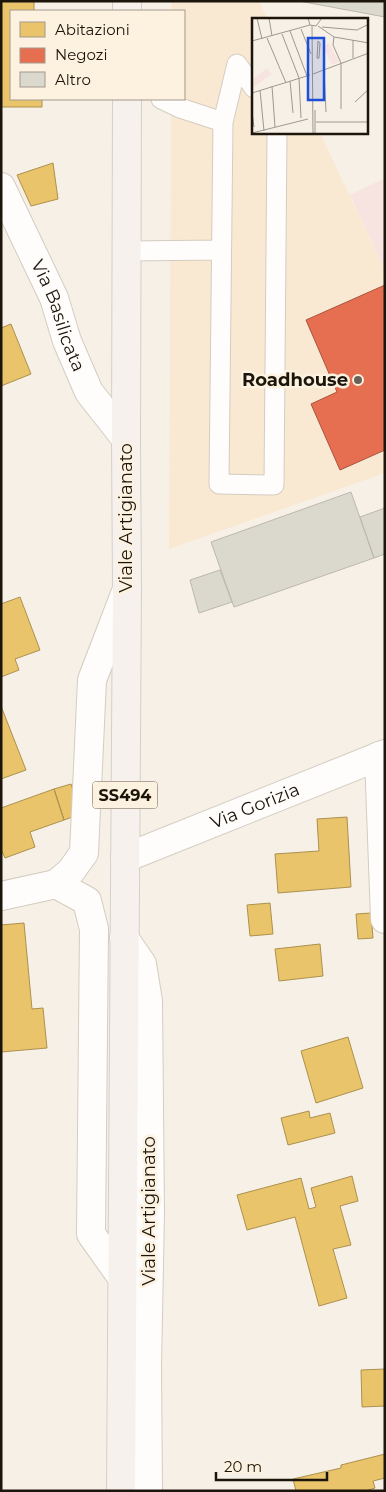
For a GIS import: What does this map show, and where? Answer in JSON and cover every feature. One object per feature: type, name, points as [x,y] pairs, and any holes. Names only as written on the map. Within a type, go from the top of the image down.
[{"type":"main road","name":"Viale Artigianato","points":[[121,1491],[127,588],[127,100]]},
{"type":"street","name":"Via Basilicata","points":[[1,187],[54,298],[67,340],[89,392],[126,439]]},
{"type":"street","points":[[1,896],[56,884],[71,870],[84,853],[92,680],[127,588]]},
{"type":"street","points":[[382,755],[385,919]]},
{"type":"street","name":"Via Gorizia","points":[[125,858],[382,755]]},
{"type":"street","points":[[56,884],[87,901],[94,929],[91,1234],[122,1279]]},
{"type":"street","name":"Viale Artigianato","points":[[124,938],[142,964],[148,1000],[150,1213],[147,1366],[148,1491]]},
{"type":"lane","points":[[252,85],[237,64],[222,122],[219,484],[274,485],[278,134]]},
{"type":"lane","points":[[163,100],[180,108],[222,122]]},
{"type":"lane","points":[[126,251],[221,250]]},
{"type":"shaded area","points":[[172,1],[259,1],[267,18],[252,18],[252,134],[320,134],[385,270],[385,473],[169,549],[171,100],[185,100],[185,10],[171,10]]},
{"type":"shaded area","points":[[385,178],[385,270],[350,195]]},
{"type":"building: Abitazioni","points":[[1,1],[34,1],[34,10],[10,10],[10,100],[42,100],[42,107],[1,107]]},
{"type":"building: Abitazioni","points":[[53,163],[58,199],[31,206],[17,175]]},
{"type":"building: Abitazioni","points":[[11,324],[31,374],[1,386],[1,328]]},
{"type":"building: Abitazioni","points":[[20,597],[40,650],[15,659],[19,670],[1,677],[1,604]]},
{"type":"building: Abitazioni","points":[[1,706],[26,770],[1,779]]},
{"type":"building: Abitazioni","points":[[71,784],[81,814],[64,820],[54,789]]},
{"type":"building: Abitazioni","points":[[54,789],[64,820],[30,832],[35,847],[5,858],[1,849],[1,808]]},
{"type":"building: Abitazioni","points":[[347,817],[351,887],[278,893],[275,854],[319,851],[317,819]]},
{"type":"building: Abitazioni","points":[[270,903],[273,934],[250,936],[247,905]]},
{"type":"building: Abitazioni","points":[[371,913],[373,938],[358,939],[356,914]]},
{"type":"building: Abitazioni","points":[[24,923],[32,1009],[43,1008],[47,1048],[1,1052],[1,925]]},
{"type":"building: Abitazioni","points":[[320,944],[323,976],[279,981],[275,949]]},
{"type":"building: Abitazioni","points":[[348,1037],[363,1088],[316,1103],[301,1051]]},
{"type":"building: Abitazioni","points":[[309,1111],[310,1118],[330,1113],[335,1133],[288,1145],[281,1118]]},
{"type":"building: Abitazioni","points":[[352,1176],[358,1201],[340,1206],[351,1245],[333,1249],[347,1298],[319,1306],[295,1217],[247,1230],[237,1195],[301,1178],[309,1209],[316,1207],[311,1188]]},
{"type":"building: Abitazioni","points":[[385,1369],[385,1406],[362,1407],[361,1370]]},
{"type":"building: Abitazioni","points":[[385,1454],[385,1478],[373,1481],[375,1488],[365,1491],[296,1491],[293,1479],[341,1468],[341,1465]]},
{"type":"building: Negozi","name":"Roadhouse","points":[[385,285],[385,450],[340,470],[311,404],[337,392],[306,320]]},
{"type":"building: Altro","points":[[299,1],[385,1],[385,17]]},
{"type":"building: Altro","points":[[351,492],[374,558],[234,607],[211,542]]},
{"type":"building: Altro","points":[[385,508],[385,554],[374,558],[360,517]]},
{"type":"building: Altro","points":[[220,570],[232,602],[199,613],[190,580]]},
{"type":"place","name":"Roadhouse","points":[[358,380]]}]
